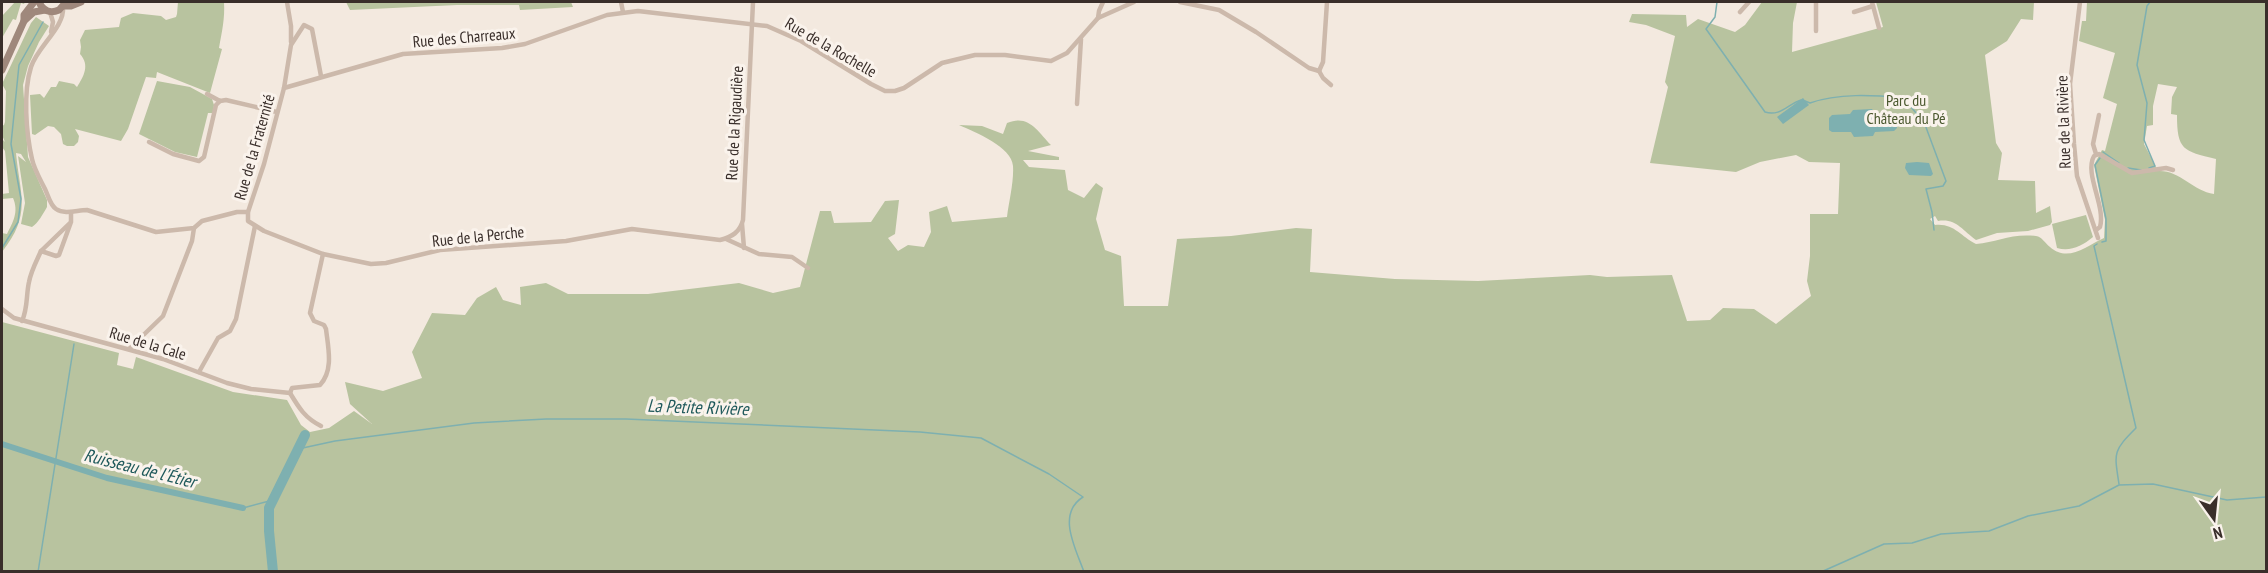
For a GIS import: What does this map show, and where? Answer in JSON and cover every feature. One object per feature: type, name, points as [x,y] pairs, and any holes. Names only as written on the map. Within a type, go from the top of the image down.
[{"type":"main road","points":[[24,21],[24,15],[34,2]]},
{"type":"main road","points":[[39,2],[48,11]]},
{"type":"main road","points":[[2,70],[24,21],[34,12],[59,10],[64,5],[71,6],[81,2]]},
{"type":"street","name":"Rue de la Fraternité","points":[[248,212],[264,164],[284,88],[291,45],[287,2]]},
{"type":"street","points":[[621,2],[623,12]]},
{"type":"street","name":"Rue de la Rigaudière","points":[[744,248],[742,224],[753,2]]},
{"type":"street","points":[[1098,18],[1103,2]]},
{"type":"street","points":[[1077,104],[1081,39],[1098,18],[1134,2]]},
{"type":"street","points":[[1180,2],[1194,2],[1219,10],[1309,68],[1319,71],[1331,85]]},
{"type":"street","points":[[1319,71],[1323,62],[1327,2]]},
{"type":"street","points":[[1740,12],[1749,2]]},
{"type":"street","points":[[1816,2],[1816,31]]},
{"type":"street","name":"Rue de la Rivière","points":[[2080,2],[2070,84],[2074,144],[2077,176],[2098,238]]},
{"type":"street","points":[[1854,12],[1873,4],[1880,28]]},
{"type":"street","points":[[64,5],[61,21],[31,65],[26,87],[32,162],[53,207],[71,212],[87,210],[156,232],[195,228]]},
{"type":"street","points":[[48,11],[53,22],[50,35]]},
{"type":"street","name":"Rue des Charreaux","points":[[284,88],[403,54],[501,48],[525,44],[592,19],[623,12],[751,23]]},
{"type":"street","name":"Rue de la Rochelle","points":[[751,23],[767,26],[801,41],[871,84],[885,90],[895,91],[904,88],[942,63],[975,55],[1051,62],[1081,39]]},
{"type":"street","points":[[291,45],[304,25],[312,29],[321,76]]},
{"type":"street","points":[[207,94],[220,101]]},
{"type":"street","points":[[149,142],[173,154],[199,160],[204,157],[216,105],[220,101],[226,100],[277,112]]},
{"type":"street","points":[[2099,115],[2092,144],[2096,154],[2132,173],[2166,168],[2173,170]]},
{"type":"street","points":[[2096,154],[2092,166],[2101,221],[2100,227],[2096,230]]},
{"type":"street","points":[[41,251],[59,255],[71,222],[71,212]]},
{"type":"street","points":[[129,349],[163,315],[195,228],[202,221],[237,212],[248,212],[248,221],[255,226],[236,319],[230,331],[218,338],[199,372]]},
{"type":"street","points":[[22,321],[33,265],[41,251],[71,222]]},
{"type":"street","points":[[726,239],[733,236],[742,224]]},
{"type":"street","name":"Rue de la Perche","points":[[255,226],[323,254],[371,264],[386,263],[440,250],[566,241],[632,229],[713,240],[726,239]]},
{"type":"street","points":[[726,239],[759,254],[792,257],[807,268]]},
{"type":"street","points":[[321,426],[309,420],[302,413],[290,393],[292,388],[320,385],[324,381],[330,358],[326,329],[324,325],[314,321],[310,313],[323,254]]},
{"type":"street","name":"Rue de la Cale","points":[[2,309],[22,321],[129,349],[251,389],[290,393]]},
{"type":"green space","points":[[15,2],[25,2],[21,3],[16,20],[13,19],[2,38],[2,16]]},
{"type":"green space","points":[[178,2],[224,2],[224,20],[219,48],[222,49],[210,93],[157,72],[156,78],[146,77],[128,129],[121,141],[75,129],[79,136],[78,142],[74,146],[67,146],[63,144],[61,134],[54,127],[48,126],[35,135],[32,134],[30,95],[40,94],[44,98],[51,87],[56,87],[59,81],[74,84],[77,87],[82,79],[85,62],[80,54],[80,40],[85,30],[119,27],[121,18],[133,13],[161,16],[166,20],[176,17]]},
{"type":"green space","points":[[346,2],[571,2],[573,7],[520,10],[519,5],[457,5],[350,10]]},
{"type":"green space","name":"Parc du Château du Pé","points":[[1762,2],[1797,2],[1793,23],[1792,52],[1883,27],[1876,2],[2034,2],[2033,20],[2021,19],[2007,41],[1985,55],[1996,143],[2002,153],[1998,180],[2035,181],[2036,213],[2050,206],[2052,222],[2050,225],[2028,231],[1997,233],[1976,240],[1950,221],[1938,221],[1935,216],[1930,219],[1935,225],[1952,228],[1976,244],[2027,235],[2042,239],[2057,252],[2070,253],[2084,249],[2104,238],[2105,220],[2094,165],[2102,150],[2105,151],[2117,104],[2103,98],[2115,53],[2079,41],[2082,21],[2086,21],[2087,2],[2266,2],[2266,571],[2,572],[2,322],[119,353],[117,365],[133,369],[136,357],[233,392],[287,400],[301,425],[310,432],[329,428],[354,411],[372,424],[350,404],[345,382],[383,391],[422,378],[412,352],[432,313],[465,315],[477,298],[496,287],[503,300],[521,305],[520,287],[546,283],[568,294],[648,294],[739,283],[773,293],[800,287],[820,211],[831,211],[834,223],[871,222],[885,201],[899,200],[895,234],[888,238],[898,251],[908,245],[924,247],[931,232],[929,212],[947,206],[952,222],[1007,217],[1013,178],[1011,159],[992,141],[959,125],[982,126],[1003,134],[1007,123],[1027,122],[1051,145],[1028,151],[1059,157],[1059,160],[1023,160],[1029,167],[1065,170],[1068,190],[1084,198],[1096,183],[1103,188],[1096,219],[1105,250],[1121,256],[1124,306],[1168,306],[1177,239],[1231,236],[1296,228],[1312,229],[1310,272],[1395,279],[1478,281],[1590,275],[1607,277],[1672,275],[1687,321],[1710,320],[1723,308],[1754,309],[1776,324],[1811,296],[1807,281],[1810,256],[1810,214],[1838,214],[1840,163],[1809,162],[1796,155],[1760,162],[1736,172],[1650,163],[1668,87],[1665,82],[1675,36],[1646,25],[1629,22],[1632,14],[1686,15],[1687,27],[1698,19],[1735,32],[1745,25]],"holes":[[[2158,84],[2177,87],[2172,97],[2171,114],[2177,115],[2178,136],[2189,151],[2216,159],[2214,194],[2199,189],[2173,174],[2158,171],[2144,144],[2147,126],[2153,125],[2153,106]]]},
{"type":"green space","points":[[36,17],[49,26],[28,66],[23,85],[28,157],[47,200],[47,207],[32,227],[21,224],[25,203],[18,156],[26,162],[21,154],[16,153],[22,204],[21,215],[11,239],[2,252],[2,233],[7,234],[15,217],[15,208],[13,198],[2,199],[2,194],[9,193],[5,151],[2,147],[2,139],[5,142],[2,126],[5,122],[6,91],[2,84]]},
{"type":"green space","points":[[157,81],[190,87],[212,99],[213,113],[208,113],[197,157],[175,152],[139,134]]},
{"type":"green space","points":[[2086,215],[2093,237],[2076,247],[2057,248],[2052,224]]},
{"type":"water","points":[[1803,98],[1809,105],[1783,124],[1777,117]]},
{"type":"water","points":[[1872,109],[1875,114],[1897,116],[1897,128],[1894,131],[1875,132],[1873,136],[1854,137],[1851,132],[1829,130],[1829,118],[1832,115],[1850,114],[1853,110]]},
{"type":"water","points":[[1906,163],[1929,163],[1933,174],[1931,176],[1909,175],[1905,168]]},
{"type":"waterway","points":[[1717,2],[1715,17],[1706,29],[1765,112],[1775,113],[1801,100]]},
{"type":"waterway","points":[[2149,168],[2155,166],[2144,140],[2147,103],[2137,65],[2147,6],[2150,2]]},
{"type":"waterway","points":[[2,248],[18,222],[21,199],[11,144],[19,65],[43,22]]},
{"type":"waterway","points":[[1805,101],[1810,103],[1856,96],[1903,98],[1924,122],[1946,181],[1943,186],[1926,189],[1934,230]]},
{"type":"waterway","points":[[2103,152],[2119,163]]},
{"type":"waterway","points":[[2100,158],[2095,165],[2106,219],[2106,241],[2102,242]]},
{"type":"waterway","points":[[2128,168],[2141,170]]},
{"type":"waterway","points":[[2097,244],[2094,246],[2136,428],[2119,447],[2117,453],[2119,484]]},
{"type":"waterway","name":"Ruisseau de l'Étier","points":[[38,572],[74,344]]},
{"type":"waterway","name":"La Petite Rivière","points":[[298,449],[335,441],[474,423],[546,419],[626,419],[920,432],[981,438],[1049,474],[1083,497],[1075,504],[1069,522],[1073,543],[1084,572]]},
{"type":"waterway","name":"Ruisseau de l'Étier","points":[[273,572],[269,508],[305,435]]},
{"type":"waterway","name":"Ruisseau de l'Étier","points":[[2,444],[107,478],[243,508]]},
{"type":"waterway","points":[[1821,572],[1884,544],[1912,543],[1941,534],[1989,531],[2028,516],[2079,506],[2119,485],[2153,484],[2227,500],[2266,497]]},
{"type":"waterway","name":"Ruisseau de l'Étier","points":[[243,508],[273,500]]}]
